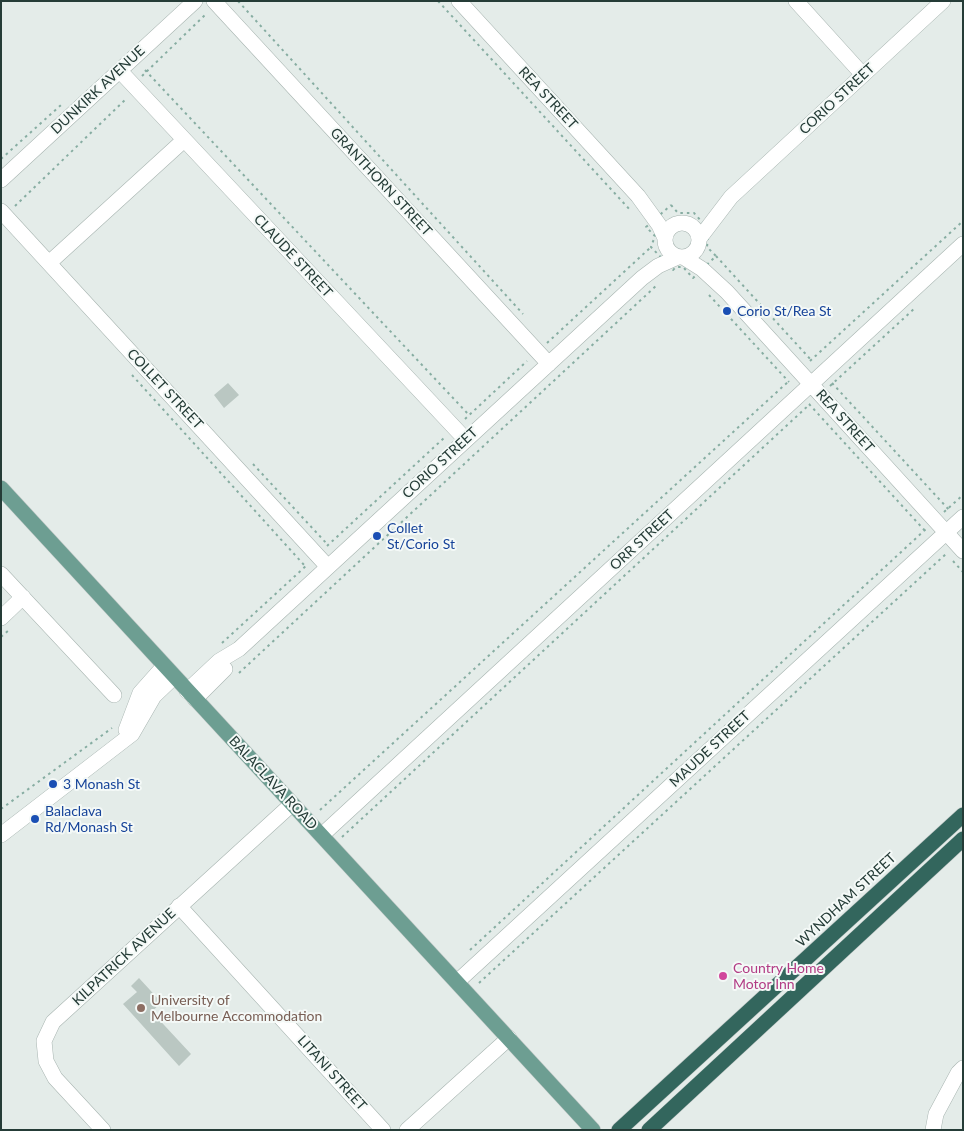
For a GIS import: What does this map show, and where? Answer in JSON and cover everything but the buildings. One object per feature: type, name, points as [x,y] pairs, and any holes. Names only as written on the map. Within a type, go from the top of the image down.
[{"type":"highway","name":"WYNDHAM STREET","points":[[619,1130],[963,815]]},
{"type":"highway","points":[[649,1130],[963,839]]},
{"type":"main road","name":"BALACLAVA ROAD","points":[[1,488],[593,1130]]},
{"type":"street","name":"DUNKIRK AVENUE","points":[[1,180],[195,1]]},
{"type":"street","name":"REA STREET","points":[[459,1],[638,196],[659,224],[660,243]]},
{"type":"street","points":[[796,1],[864,75]]},
{"type":"street","name":"CORIO STREET","points":[[699,242],[731,197],[943,1]]},
{"type":"street","name":"GRANTHORN STREET","points":[[215,3],[549,364]]},
{"type":"street","name":"CLAUDE STREET","points":[[120,71],[466,440]]},
{"type":"street","points":[[49,263],[184,140]]},
{"type":"street","name":"REA STREET","points":[[638,196],[682,224]]},
{"type":"street","name":"CORIO STREET","points":[[682,224],[731,197]]},
{"type":"street","name":"COLLET STREET","points":[[1,211],[328,567]]},
{"type":"street","points":[[682,224],[695,230],[699,242],[693,253],[681,257],[669,252],[660,243],[669,229],[682,224]]},
{"type":"street","name":"REA STREET","points":[[699,242],[709,266],[727,292]]},
{"type":"street","name":"CORIO STREET","points":[[642,278],[660,243]]},
{"type":"street","name":"ORR STREET","points":[[322,835],[811,394],[963,244]]},
{"type":"street","name":"REA STREET","points":[[681,257],[702,269],[727,292],[800,371],[811,394],[940,537],[955,550]]},
{"type":"street","name":"CORIO STREET","points":[[191,695],[220,661],[239,649],[642,278],[658,266],[681,257]]},
{"type":"street","name":"MAUDE STREET","points":[[457,982],[961,518]]},
{"type":"street","points":[[1,574],[114,695]]},
{"type":"street","points":[[1,618],[23,597]]},
{"type":"street","points":[[1,835],[132,734],[169,671]]},
{"type":"street","name":"KILPATRICK AVENUE","points":[[103,1130],[55,1078],[46,1061],[44,1041],[53,1022],[292,804]]},
{"type":"street","name":"LITANI STREET","points":[[179,906],[384,1130]]},
{"type":"street","points":[[407,1130],[509,1038]]},
{"type":"street","points":[[933,1130],[936,1114],[958,1073],[963,1068]]},
{"type":"path","points":[[238,1],[528,320]]},
{"type":"path","points":[[438,1],[633,212]]},
{"type":"path","points":[[1,211],[13,208],[128,98],[145,70],[215,3]]},
{"type":"path","points":[[145,70],[469,415]]},
{"type":"path","points":[[320,810],[963,221]]},
{"type":"path","points":[[221,644],[469,415],[660,243]]},
{"type":"path","points":[[716,256],[948,508],[961,518]]},
{"type":"path","points":[[237,674],[658,283]]},
{"type":"path","points":[[706,291],[788,381],[811,394],[940,537],[955,550],[963,572]]},
{"type":"path","points":[[342,837],[828,378],[920,304]]},
{"type":"path","points":[[127,369],[305,566]]},
{"type":"path","points":[[465,955],[963,495]]},
{"type":"path","points":[[480,982],[955,550]]},
{"type":"path","points":[[1,809],[117,725]]},
{"type":"place","name":"Corio St/Rea St","points":[[727,311]]},
{"type":"place","name":"Collet St/Corio St","points":[[377,536]]},
{"type":"place","name":"3 Monash St","points":[[53,784]]},
{"type":"place","name":"Balaclava Rd/Monash St","points":[[35,819]]},
{"type":"place","name":"Country Home Motor Inn","points":[[723,976]]},
{"type":"place","name":"University of Melbourne Accommodation","points":[[141,1008]]}]
